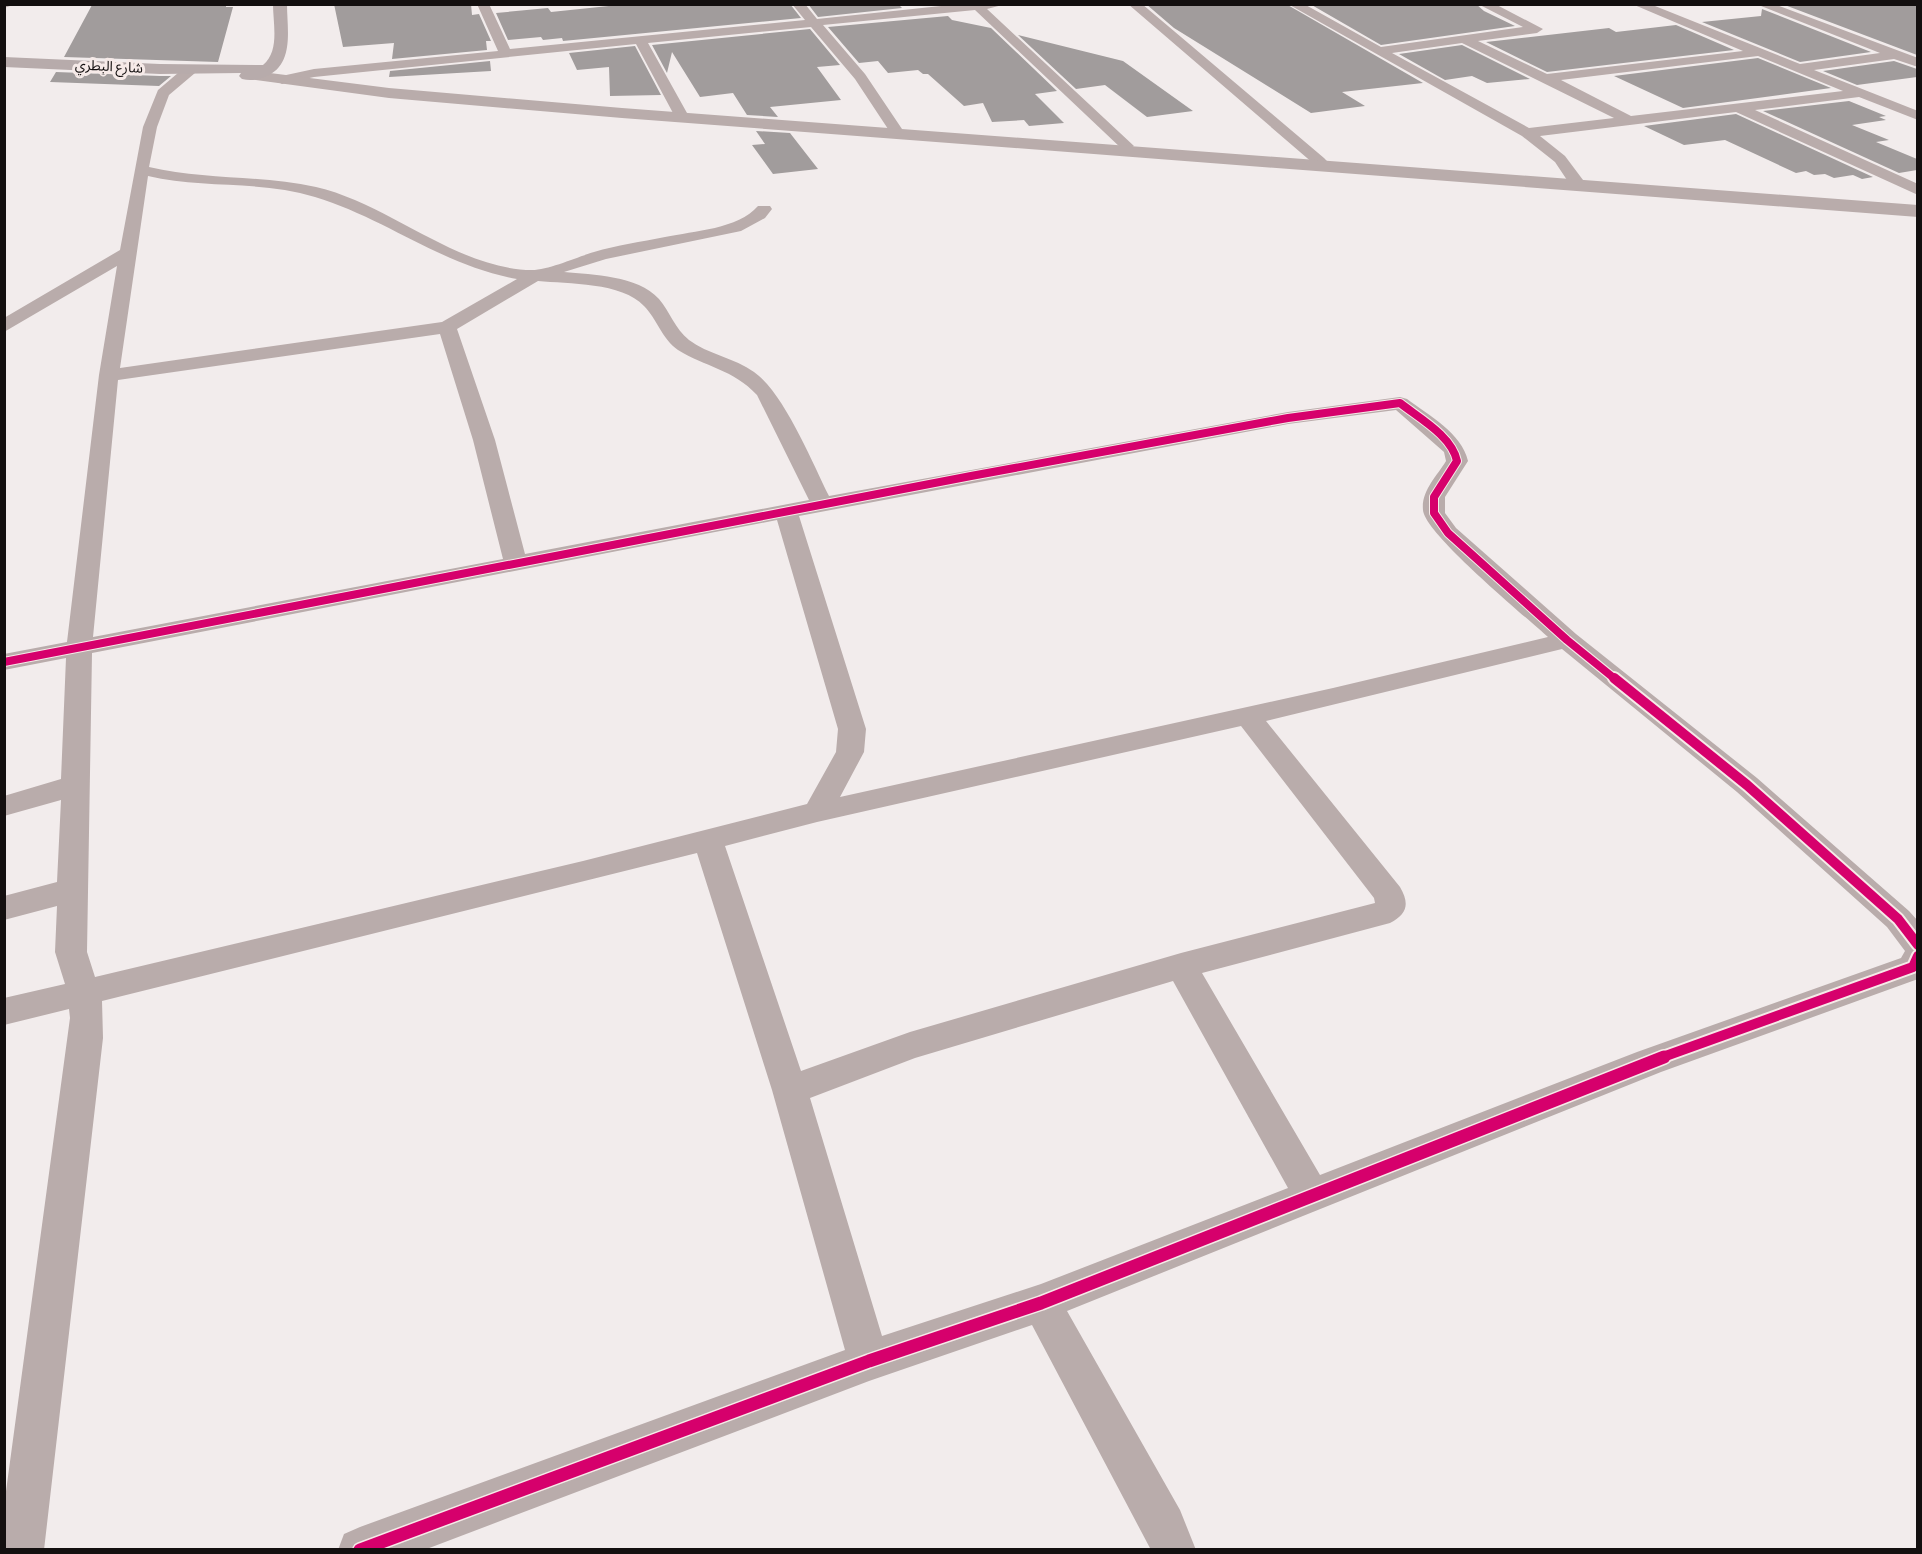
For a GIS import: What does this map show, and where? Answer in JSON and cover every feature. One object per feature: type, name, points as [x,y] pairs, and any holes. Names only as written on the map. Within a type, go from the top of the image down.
[{"type":"main road","points":[[258,67],[278,58],[282,50],[280,4]]},
{"type":"main road","name":"شارع البطري","points":[[4,62],[225,71],[258,67]]},
{"type":"street","points":[[4,5],[10,4]]},
{"type":"street","points":[[489,4],[484,5],[506,54]]},
{"type":"street","points":[[798,4],[860,77],[895,129]]},
{"type":"street","points":[[290,78],[1000,4]]},
{"type":"street","points":[[1134,4],[1319,161]]},
{"type":"street","points":[[1294,4],[1527,133],[1561,158],[1568,165],[1575,180]]},
{"type":"street","points":[[1378,51],[1537,29],[1484,4]]},
{"type":"street","points":[[1638,4],[1917,115]]},
{"type":"street","points":[[1762,4],[1917,63]]},
{"type":"street","points":[[977,6],[1127,146]]},
{"type":"street","points":[[1466,40],[1547,78],[1631,122]]},
{"type":"street","points":[[641,41],[680,113]]},
{"type":"street","points":[[1797,68],[1917,52]]},
{"type":"street","points":[[1547,78],[1758,53]]},
{"type":"street","points":[[258,67],[290,78],[389,93],[622,113],[1418,171],[1917,211]]},
{"type":"street","points":[[21,1550],[86,1038],[87,1018],[84,992],[71,952],[79,648],[109,375],[127,253],[150,127],[163,93],[190,70]]},
{"type":"street","points":[[290,78],[680,113],[1319,161],[1418,171],[1575,180],[1917,206]]},
{"type":"street","points":[[1527,133],[1861,93]]},
{"type":"street","points":[[1740,109],[1917,190]]},
{"type":"street","points":[[141,170],[170,178],[287,186],[317,193],[350,204],[461,258],[499,270],[589,281],[639,292],[654,306],[672,335],[684,345],[738,368],[753,378],[766,393],[822,504]]},
{"type":"street","points":[[109,375],[447,327],[534,276],[602,255],[735,227],[759,215],[764,209]]},
{"type":"street","points":[[4,326],[127,253]]},
{"type":"street","points":[[447,327],[484,440],[516,564]]},
{"type":"street","points":[[4,662],[313,605],[822,504],[1288,418],[1400,403],[1432,428],[1455,451],[1457,461],[1434,497],[1434,513],[1448,532],[1568,640],[1747,785],[1898,919],[1917,945]]},
{"type":"street","points":[[786,511],[852,729],[850,752],[817,812]]},
{"type":"street","points":[[4,1012],[817,812],[1248,716],[1568,640]]},
{"type":"street","points":[[790,1090],[910,1046],[1181,966],[1379,915],[1391,908],[1389,895],[1248,716]]},
{"type":"street","points":[[4,806],[76,785]]},
{"type":"street","points":[[708,840],[790,1090],[869,1361]]},
{"type":"street","points":[[4,908],[72,890]]},
{"type":"street","points":[[360,1550],[869,1361],[1041,1304],[1649,1062],[1913,967],[1917,956]]},
{"type":"street","points":[[1181,966],[1312,1196]]},
{"type":"street","points":[[1041,1304],[1164,1526],[1174,1550]]},
{"type":"building","points":[[226,4],[226,7],[233,7],[218,62],[64,57],[92,5]]},
{"type":"building","points":[[334,4],[471,4],[472,15],[479,14],[491,41],[486,41],[487,50],[392,59],[394,43],[343,47]]},
{"type":"building","points":[[628,4],[790,4],[801,18],[563,41],[562,38],[543,40],[541,37],[508,40],[496,13],[548,8],[551,12]]},
{"type":"building","points":[[808,4],[898,4],[902,8],[818,17]]},
{"type":"building","points":[[1146,4],[1286,4],[1423,83],[1342,92],[1365,106],[1311,113],[1174,28]]},
{"type":"building","points":[[1310,4],[1476,4],[1484,11],[1515,26],[1381,45]]},
{"type":"building","points":[[1782,4],[1917,4],[1917,55]]},
{"type":"building","points":[[1762,9],[1871,52],[1800,62],[1702,22],[1761,16]]},
{"type":"building","points":[[948,16],[952,20],[991,28],[1057,91],[1035,94],[1064,123],[1029,126],[1024,120],[992,122],[983,103],[964,106],[928,74],[923,74],[918,70],[888,73],[878,61],[859,63],[828,27]]},
{"type":"building","points":[[1676,25],[1734,50],[1547,72],[1486,42],[1609,28],[1616,32]]},
{"type":"building","points":[[810,29],[840,65],[817,67],[841,100],[770,107],[778,117],[747,115],[733,93],[700,97],[672,52],[667,73],[652,45]]},
{"type":"building","points":[[1018,35],[1123,61],[1193,111],[1147,117],[1105,85],[1076,89]]},
{"type":"building","points":[[1462,45],[1530,79],[1487,83],[1472,76],[1445,80],[1399,54]]},
{"type":"building","points":[[635,46],[661,95],[610,96],[609,67],[577,70],[569,53]]},
{"type":"building","points":[[1758,58],[1831,88],[1683,108],[1614,76]]},
{"type":"building","points":[[490,61],[491,71],[389,77],[390,71]]},
{"type":"building","points":[[1894,61],[1917,69],[1917,77],[1857,85],[1823,71]]},
{"type":"building","points":[[56,72],[171,76],[159,86],[50,82]]},
{"type":"building","points":[[1849,101],[1886,116],[1879,117],[1886,120],[1852,125],[1889,140],[1876,142],[1917,159],[1917,170],[1899,173],[1763,111]]},
{"type":"building","points":[[1736,114],[1873,177],[1862,179],[1853,175],[1834,178],[1825,174],[1814,175],[1806,171],[1796,173],[1725,140],[1684,145],[1644,126]]},
{"type":"building","points":[[756,131],[790,133],[818,169],[773,174],[752,145],[765,144]]},
{"type":"cycle path","points":[[4,662],[971,476],[1288,418],[1400,403],[1448,442],[1455,451],[1457,461],[1434,497],[1434,513],[1448,533],[1567,640],[1747,785],[1898,919],[1918,945]]},
{"type":"cycle path","points":[[360,1550],[869,1361],[1041,1303],[1649,1062],[1913,967],[1918,956]]}]
